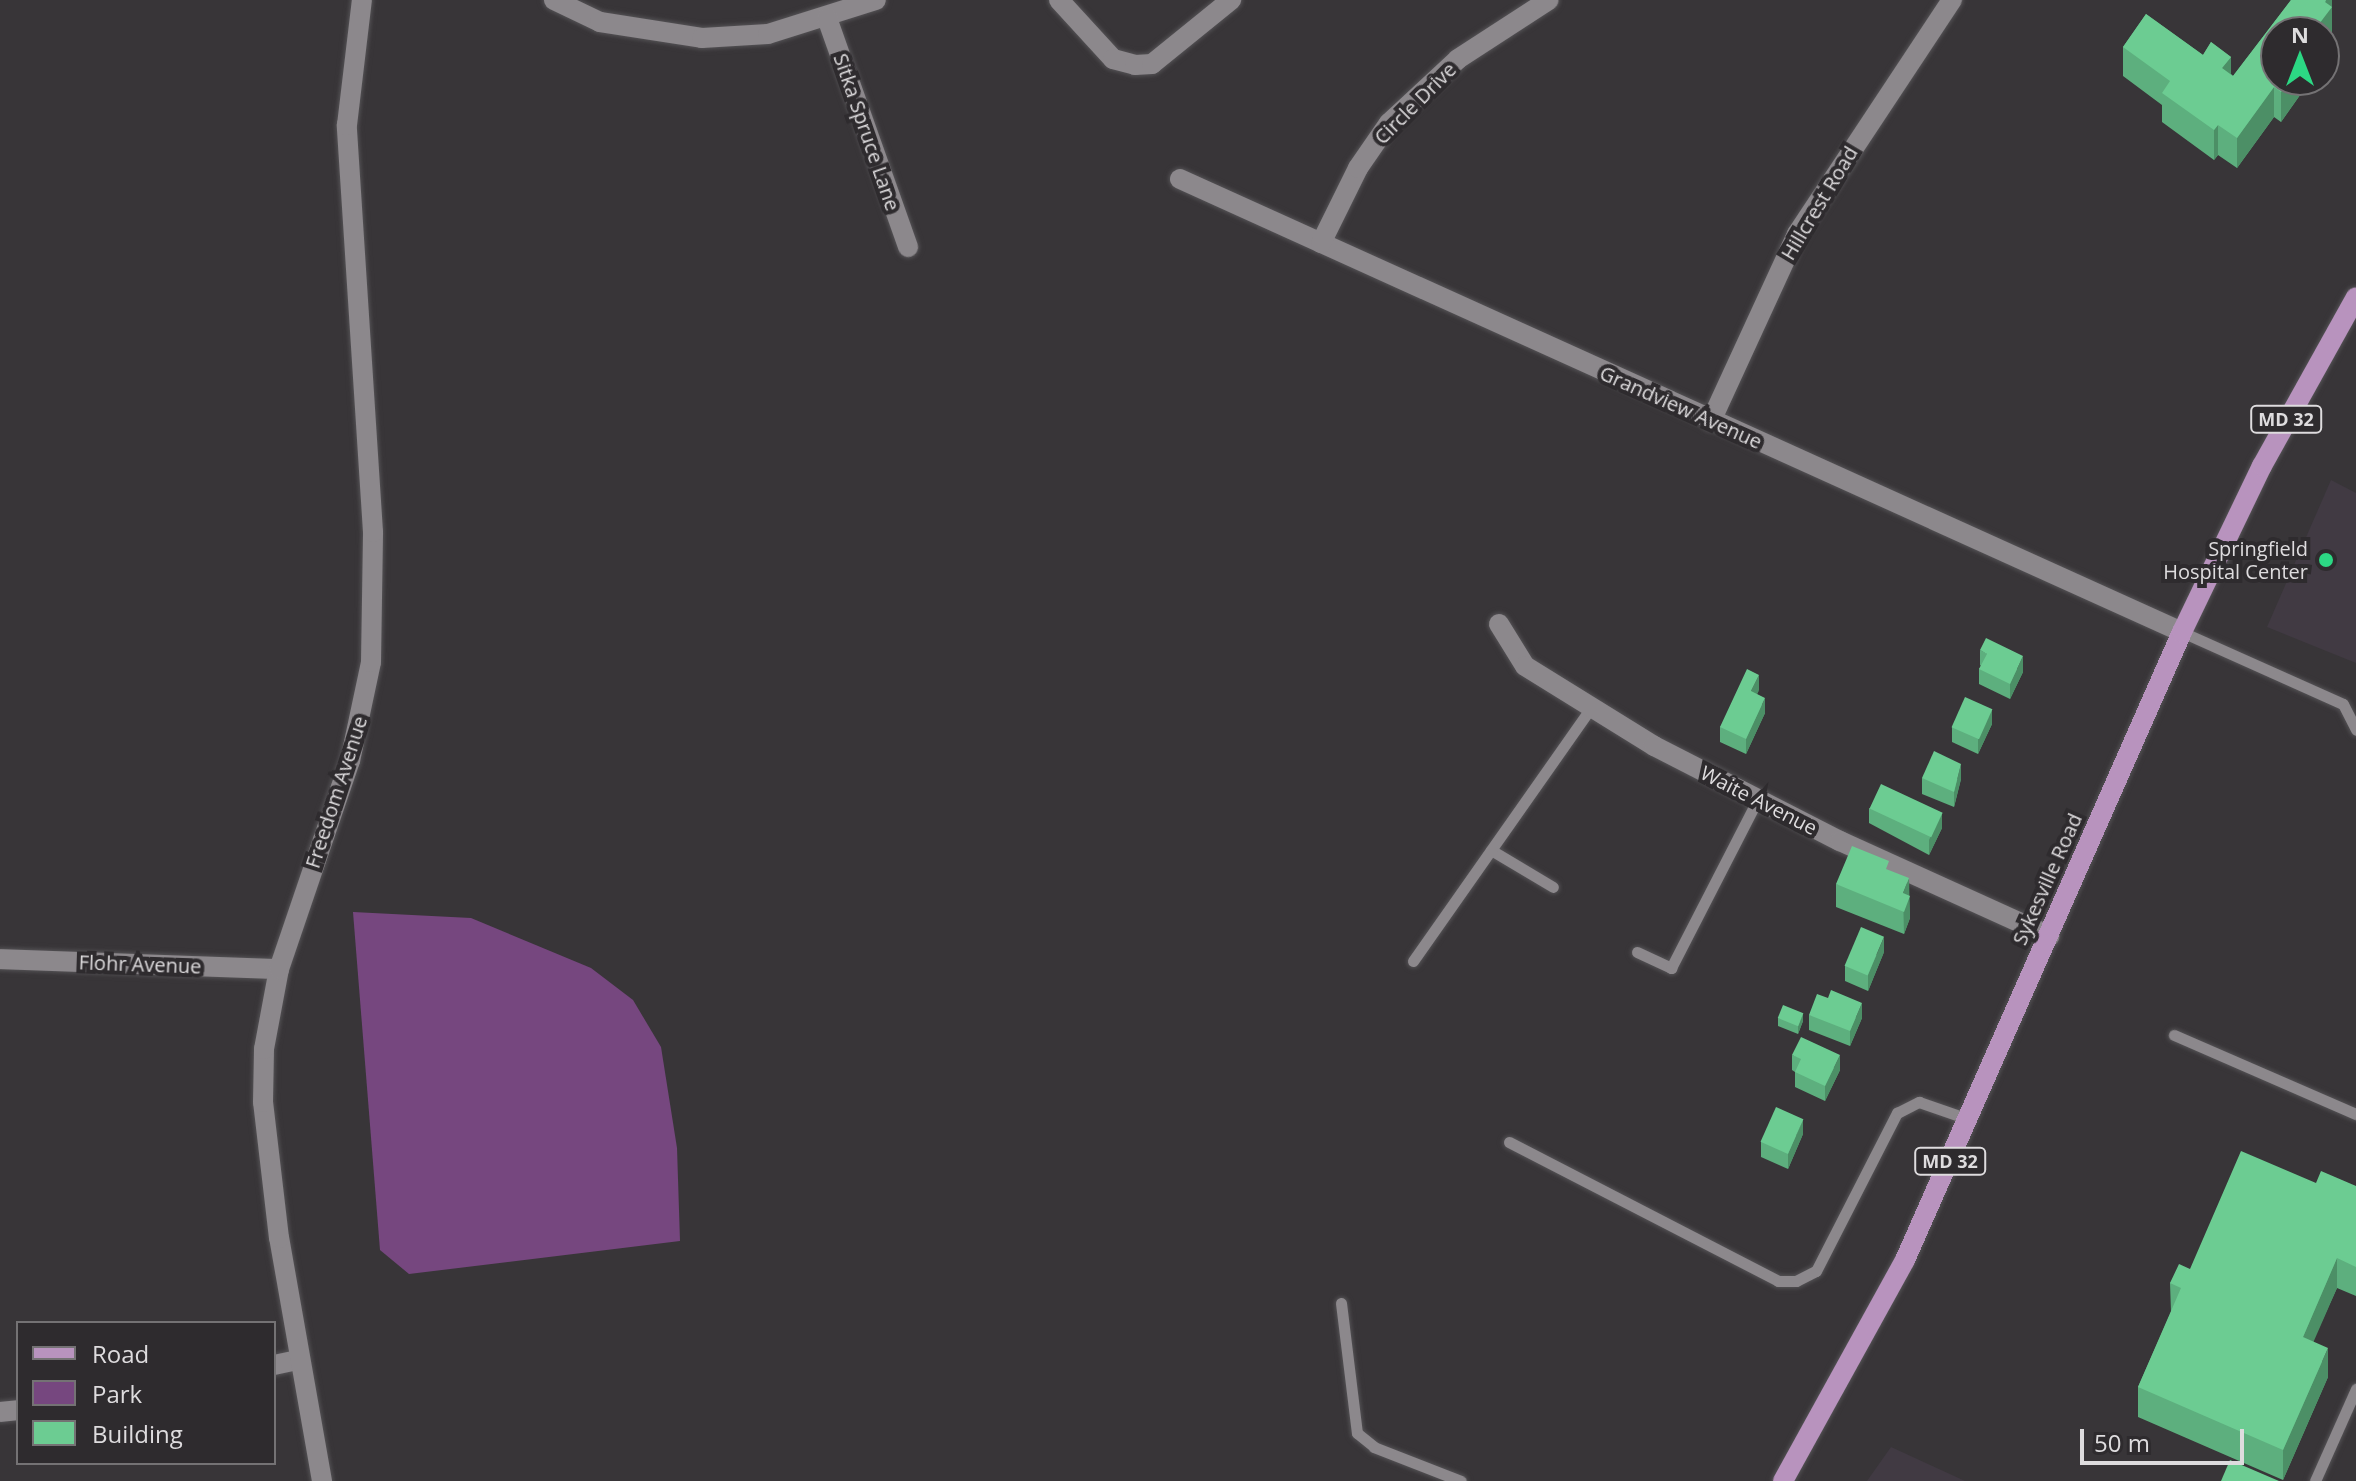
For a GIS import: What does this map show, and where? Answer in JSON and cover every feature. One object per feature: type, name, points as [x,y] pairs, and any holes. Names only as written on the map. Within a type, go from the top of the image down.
[{"type":"main road","name":"Sykesville Road","points":[[1783,1481],[1877,1316],[1968,1119],[2182,632],[2286,419],[2356,297]]},
{"type":"street","name":"Freedom Avenue","points":[[322,1481],[297,1360],[263,1102],[264,1049],[279,969],[350,761],[371,662],[373,532],[347,140],[353,40],[362,0]]},
{"type":"street","points":[[554,0],[600,22],[702,38],[768,34],[827,18],[876,0]]},
{"type":"street","points":[[1059,0],[1113,59],[1135,65],[1152,64],[1231,0]]},
{"type":"street","name":"Circle Drive","points":[[1321,243],[1358,168],[1389,123],[1458,59],[1549,0]]},
{"type":"street","name":"Hillcrest Road","points":[[1711,421],[1797,234],[1952,0]]},
{"type":"street","name":"Sitka Spruce Lane","points":[[827,18],[908,247]]},
{"type":"street","name":"Grandview Avenue","points":[[1180,179],[2182,632]]},
{"type":"street","name":"Waite Avenue","points":[[1499,624],[1525,666],[1591,708],[1758,799],[2049,936]]},
{"type":"street","name":"Flohr Avenue","points":[[0,959],[279,969]]},
{"type":"street","points":[[276,1365],[297,1360]]},
{"type":"lane","points":[[2182,632],[2343,704],[2356,730]]},
{"type":"lane","points":[[1413,961],[1591,708]]},
{"type":"lane","points":[[1637,952],[1671,968],[1758,799]]},
{"type":"lane","points":[[1491,850],[1553,887]]},
{"type":"lane","points":[[2174,1035],[2356,1114]]},
{"type":"lane","points":[[1509,1142],[1778,1281],[1796,1281],[1816,1271],[1897,1113],[1919,1102],[1968,1119]]},
{"type":"lane","points":[[1341,1303],[1357,1433],[1374,1447],[1461,1481]]},
{"type":"lane","points":[[2315,1481],[2356,1389]]},
{"type":"shaded area","name":"Springfield Hospital Center","points":[[2331,480],[2356,493],[2356,663],[2267,627]]},
{"type":"shaded area","points":[[1891,1447],[1965,1481],[1867,1481]]},
{"type":"green space","points":[[353,912],[471,918],[591,968],[633,1000],[661,1047],[677,1148],[680,1241],[409,1274],[380,1250]]},
{"type":"building","points":[[2291,0],[2326,0],[2332,7],[2325,16],[2279,16]]},
{"type":"building","points":[[2146,14],[2203,55],[2211,42],[2231,57],[2222,68],[2233,76],[2260,41],[2260,96],[2267,96],[2237,138],[2218,125],[2214,130],[2162,93],[2170,81],[2123,47]]},
{"type":"building","points":[[1986,638],[2023,656],[2010,684],[1979,669],[1987,654],[1980,650]]},
{"type":"building","points":[[1747,669],[1759,675],[1751,691],[1765,698],[1746,739],[1720,727]]},
{"type":"building","points":[[1965,697],[1992,709],[1979,739],[1952,727]]},
{"type":"building","points":[[1934,751],[1961,764],[1954,792],[1922,778]]},
{"type":"building","points":[[1881,784],[1943,813],[1931,837],[1870,808]]},
{"type":"building","points":[[1852,846],[1889,861],[1886,869],[1909,878],[1903,893],[1910,896],[1904,912],[1836,884]]},
{"type":"building","points":[[1861,927],[1884,937],[1868,975],[1845,966]]},
{"type":"building","points":[[1831,990],[1862,1003],[1850,1031],[1809,1015],[1817,994],[1828,998]]},
{"type":"building","points":[[1783,1005],[1803,1013],[1798,1026],[1778,1018]]},
{"type":"building","points":[[1801,1037],[1840,1055],[1825,1086],[1795,1072],[1801,1059],[1792,1055]]},
{"type":"building","points":[[1776,1107],[1803,1119],[1788,1154],[1761,1142]]},
{"type":"building","points":[[2241,1151],[2316,1183],[2321,1171],[2356,1186],[2356,1267],[2337,1258],[2303,1337],[2328,1348],[2283,1450],[2138,1387],[2181,1288],[2170,1283],[2179,1264],[2190,1269]]},
{"type":"building","points":[[2230,1460],[2279,1481],[2221,1481]]},
{"type":"place","name":"Springfield Hospital Center","points":[[2326,560]]}]
